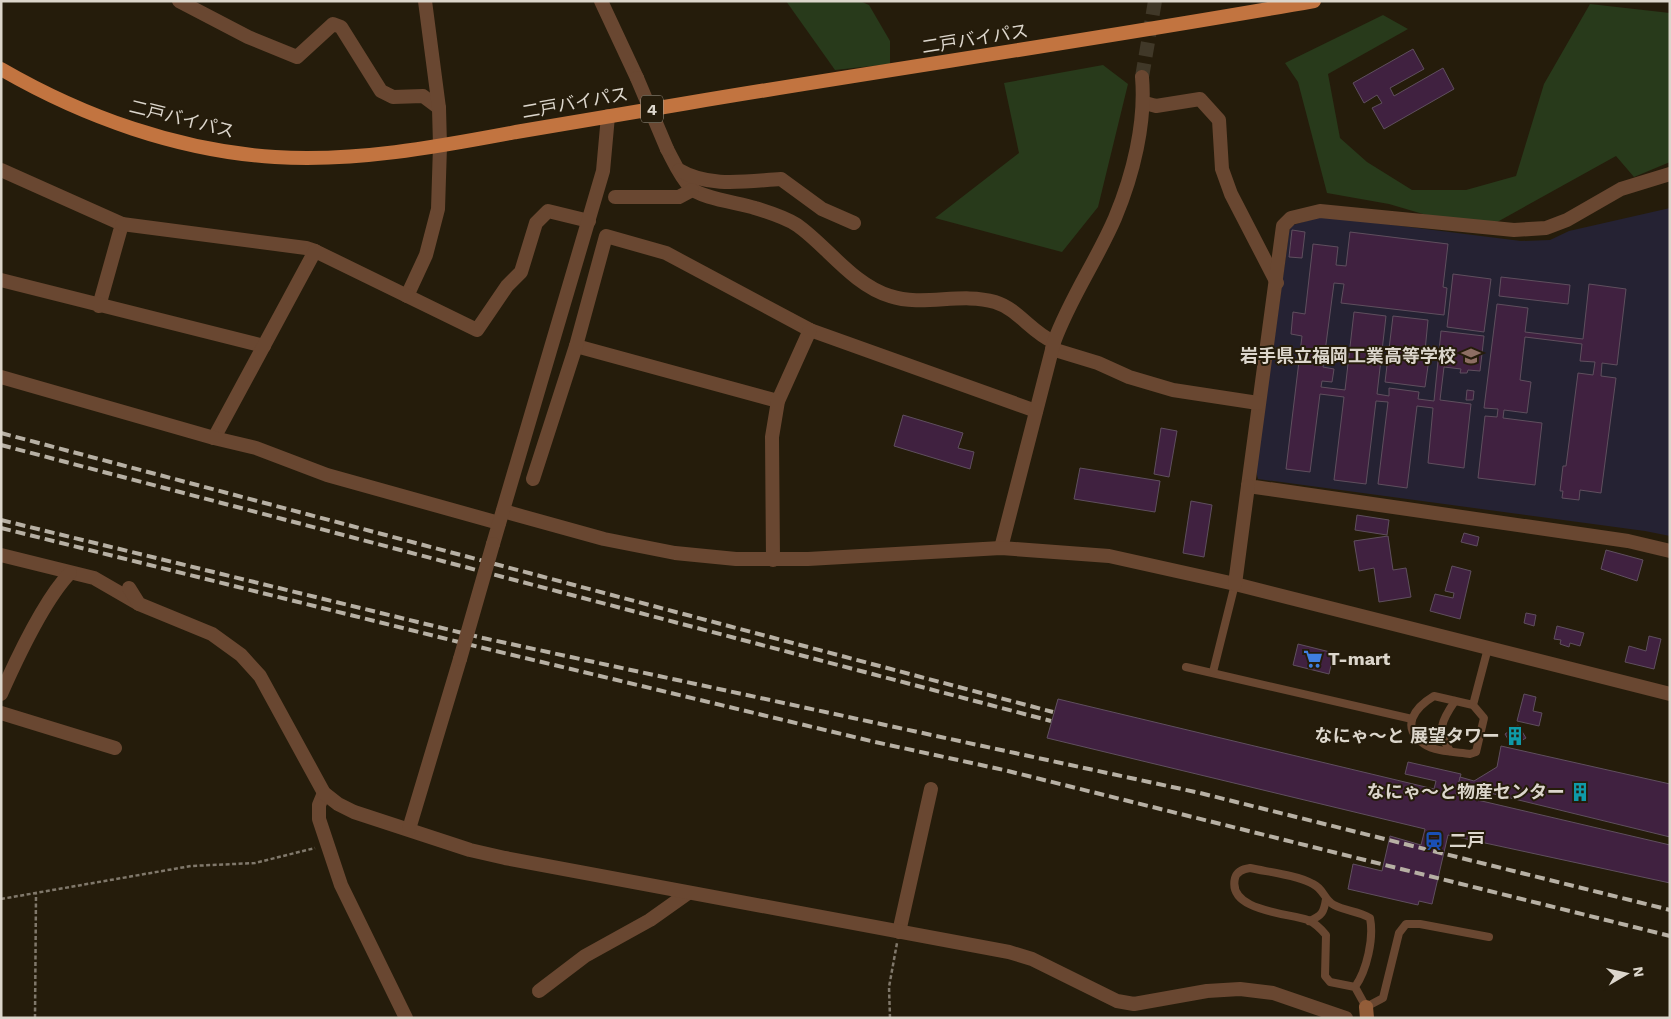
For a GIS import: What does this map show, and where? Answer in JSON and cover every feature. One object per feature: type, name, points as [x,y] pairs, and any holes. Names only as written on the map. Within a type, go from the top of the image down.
[{"type":"highway","name":"二戸バイパス","points":[[1,69],[55,97],[103,118],[144,132],[226,151],[307,159],[347,158],[440,146],[608,116],[1163,28],[1314,1]]},
{"type":"street","points":[[179,1],[248,37],[297,57],[333,24],[341,27],[381,91],[393,97],[423,96],[439,108]]},
{"type":"street","points":[[407,296],[426,256],[438,209],[439,108],[425,1]]},
{"type":"street","points":[[601,1],[637,78],[667,149],[678,170],[692,190],[756,208],[797,225],[836,261],[875,290],[890,296],[996,302],[1006,307],[1053,345],[1129,377],[1173,390],[1258,403]]},
{"type":"street","points":[[1001,548],[1053,345],[1063,319],[1114,218],[1132,167],[1145,103],[1142,76]]},
{"type":"street","points":[[1145,103],[1156,106],[1200,99],[1219,120],[1222,169],[1231,194],[1277,283]]},
{"type":"street","points":[[409,829],[602,171],[608,116]]},
{"type":"street","points":[[1,170],[122,224],[306,248],[315,251],[477,330],[507,286],[521,272],[536,223],[548,211],[588,221]]},
{"type":"street","points":[[678,170],[687,175],[716,182],[781,179],[822,209],[854,223]]},
{"type":"street","points":[[1236,584],[1258,403],[1277,283],[1283,226],[1291,218],[1320,211],[1514,230],[1546,228],[1567,220],[1621,189],[1670,174]]},
{"type":"street","points":[[615,197],[679,197],[692,190]]},
{"type":"street","points":[[99,306],[122,224]]},
{"type":"street","points":[[533,479],[576,346],[606,236],[666,253],[810,330],[1036,412]]},
{"type":"street","points":[[214,438],[315,251]]},
{"type":"street","points":[[1,280],[264,346]]},
{"type":"street","points":[[773,560],[772,437],[778,401],[810,330]]},
{"type":"street","points":[[576,346],[778,401]]},
{"type":"street","points":[[1,377],[214,438],[256,448],[327,475],[501,517],[675,553],[736,560],[773,560],[1001,548],[1109,556],[1236,584],[1670,694]]},
{"type":"street","points":[[1248,486],[1628,541],[1670,551]]},
{"type":"street","points":[[1,556],[94,578],[139,604],[212,634],[241,655],[260,676],[324,793],[338,804],[354,812],[470,850],[505,858],[688,894],[1009,952],[1032,959],[1117,1001],[1134,1004],[1207,991],[1240,989],[1273,993],[1346,1018]]},
{"type":"street","points":[[1,694],[50,600],[70,573]]},
{"type":"street","points":[[129,588],[139,604]]},
{"type":"street","points":[[1,714],[115,748]]},
{"type":"street","points":[[898,932],[931,789]]},
{"type":"street","points":[[324,793],[319,805],[319,819],[341,885],[406,1018]]},
{"type":"street","points":[[539,991],[585,956],[650,920],[688,894]]},
{"type":"lane","points":[[1213,672],[1236,584]]},
{"type":"lane","points":[[1473,704],[1488,648]]},
{"type":"lane","points":[[1186,666],[1412,719]]},
{"type":"lane","points":[[1434,696],[1473,704],[1484,718],[1476,752],[1470,754],[1425,745],[1414,733],[1412,719],[1418,705],[1434,696]]},
{"type":"lane","points":[[1450,751],[1442,739],[1441,724],[1455,700]]},
{"type":"lane","points":[[1250,868],[1312,883],[1322,889],[1326,899],[1333,905],[1362,913],[1370,918],[1372,927],[1363,976],[1355,986],[1330,982],[1324,976],[1326,935],[1319,927],[1308,921],[1248,904],[1238,898],[1234,886],[1236,876],[1242,870],[1250,868]]},
{"type":"lane","points":[[1308,921],[1318,918],[1324,912],[1326,899]]},
{"type":"lane","points":[[1355,986],[1367,1012],[1383,998],[1399,933],[1406,924],[1420,924],[1489,937]]},
{"type":"path","points":[[1,899],[191,866],[256,863],[328,845]]},
{"type":"path","points":[[35,1018],[36,894]]},
{"type":"path","points":[[890,1018],[889,987],[898,932]]},
{"type":"shaded area","name":"岩手県立福岡工業高等学校","points":[[1670,208],[1670,536],[1645,531],[1258,479],[1256,471],[1290,226],[1322,216],[1521,241],[1550,240],[1569,231]]},
{"type":"green space","points":[[786,1],[860,1],[869,5],[890,41],[890,64],[835,70]]},
{"type":"green space","points":[[1590,4],[1670,13],[1670,162],[1634,177],[1616,156],[1481,231],[1389,204],[1327,193],[1298,82],[1285,63],[1383,15],[1408,29],[1328,74],[1340,138],[1367,162],[1412,190],[1466,190],[1516,176],[1544,84]]},
{"type":"green space","points":[[1103,65],[1128,84],[1098,207],[1062,252],[935,218],[1019,153],[1004,83]]},
{"type":"building","points":[[1413,49],[1424,69],[1390,88],[1394,96],[1443,68],[1454,89],[1384,129],[1372,108],[1382,103],[1377,95],[1364,103],[1353,83]]},
{"type":"building","points":[[1292,230],[1305,232],[1302,258],[1289,257]]},
{"type":"building","points":[[1350,232],[1448,244],[1443,287],[1447,288],[1444,315],[1341,303],[1344,284],[1334,283],[1323,367],[1334,369],[1332,382],[1322,381],[1321,387],[1345,390],[1354,312],[1386,316],[1377,394],[1389,396],[1389,388],[1419,392],[1418,399],[1434,401],[1441,331],[1484,336],[1480,371],[1468,370],[1467,373],[1460,373],[1461,369],[1444,367],[1440,400],[1471,404],[1464,468],[1428,463],[1433,408],[1417,406],[1407,488],[1378,484],[1388,402],[1376,401],[1366,484],[1334,480],[1344,397],[1320,394],[1310,472],[1286,469],[1302,336],[1291,334],[1293,312],[1305,314],[1313,244],[1338,247],[1336,265],[1346,266]]},
{"type":"building","points":[[1453,274],[1491,279],[1484,332],[1447,327]]},
{"type":"building","points":[[1501,277],[1570,285],[1568,304],[1499,296]]},
{"type":"building","points":[[1589,284],[1626,289],[1617,365],[1602,363],[1601,376],[1616,378],[1601,493],[1580,490],[1579,500],[1562,498],[1563,491],[1560,491],[1563,466],[1566,466],[1578,373],[1593,375],[1595,362],[1580,361],[1582,344],[1525,337],[1520,380],[1531,382],[1527,413],[1504,410],[1503,418],[1542,423],[1535,485],[1478,478],[1485,416],[1497,417],[1498,409],[1484,408],[1497,304],[1528,308],[1525,332],[1583,339]]},
{"type":"building","points":[[1393,316],[1428,320],[1425,351],[1430,352],[1425,387],[1385,382]]},
{"type":"building","points":[[1467,390],[1474,391],[1473,400],[1466,400]]},
{"type":"building","points":[[903,415],[963,433],[958,448],[974,452],[970,469],[894,446]]},
{"type":"building","points":[[1161,428],[1177,431],[1169,477],[1154,474]]},
{"type":"building","points":[[1080,468],[1160,481],[1155,512],[1074,499]]},
{"type":"building","points":[[1191,501],[1212,505],[1204,557],[1183,553]]},
{"type":"building","points":[[1357,515],[1389,520],[1387,535],[1355,530]]},
{"type":"building","points":[[1464,533],[1479,537],[1477,546],[1461,542]]},
{"type":"building","points":[[1388,536],[1393,570],[1406,568],[1411,597],[1379,602],[1374,568],[1359,571],[1354,541]]},
{"type":"building","points":[[1606,550],[1643,560],[1637,581],[1601,569]]},
{"type":"building","points":[[1452,566],[1471,571],[1460,619],[1430,611],[1435,594],[1453,598],[1454,593],[1445,591]]},
{"type":"building","points":[[1526,613],[1536,615],[1534,626],[1524,623]]},
{"type":"building","points":[[1557,626],[1584,633],[1580,646],[1570,643],[1569,647],[1560,644],[1561,640],[1554,639]]},
{"type":"building","points":[[1649,636],[1661,639],[1654,669],[1625,662],[1629,646],[1646,651]]},
{"type":"building","name":"T-mart","points":[[1298,644],[1334,653],[1329,674],[1293,665]]},
{"type":"building","points":[[1524,694],[1536,697],[1533,711],[1542,713],[1539,726],[1517,721]]},
{"type":"building","points":[[1058,699],[1434,789],[1436,781],[1405,774],[1408,762],[1461,774],[1456,795],[1670,845],[1670,883],[1448,835],[1432,904],[1419,901],[1418,905],[1348,889],[1353,864],[1382,871],[1390,836],[1421,845],[1425,829],[1047,738]]},
{"type":"building","name":"なにゃ～と 展望タワー","points":[[1518,725],[1526,738],[1512,746],[1505,734]]},
{"type":"building","name":"なにゃ～と物産センター","points":[[1501,746],[1670,784],[1670,837],[1490,793],[1492,782],[1475,795],[1457,791],[1460,777],[1474,781],[1497,767]]},
{"type":"tunnel","points":[[1142,77],[1155,1]]},
{"type":"railway","points":[[1,433],[1053,712]]},
{"type":"railway","points":[[1,445],[1051,721]]},
{"type":"railway","points":[[1,520],[483,638],[1200,793],[1670,910]]},
{"type":"railway","points":[[1,528],[479,647],[875,742],[1004,770],[1670,936]]},
{"type":"place","name":"岩手県立福岡工業高等学校","points":[[1471,356]]},
{"type":"place","name":"T-mart","points":[[1313,659]]},
{"type":"place","name":"なにゃ～と 展望タワー","points":[[1515,736]]},
{"type":"place","name":"なにゃ～と物産センター","points":[[1580,792]]},
{"type":"place","name":"二戸","points":[[1434,841]]}]
